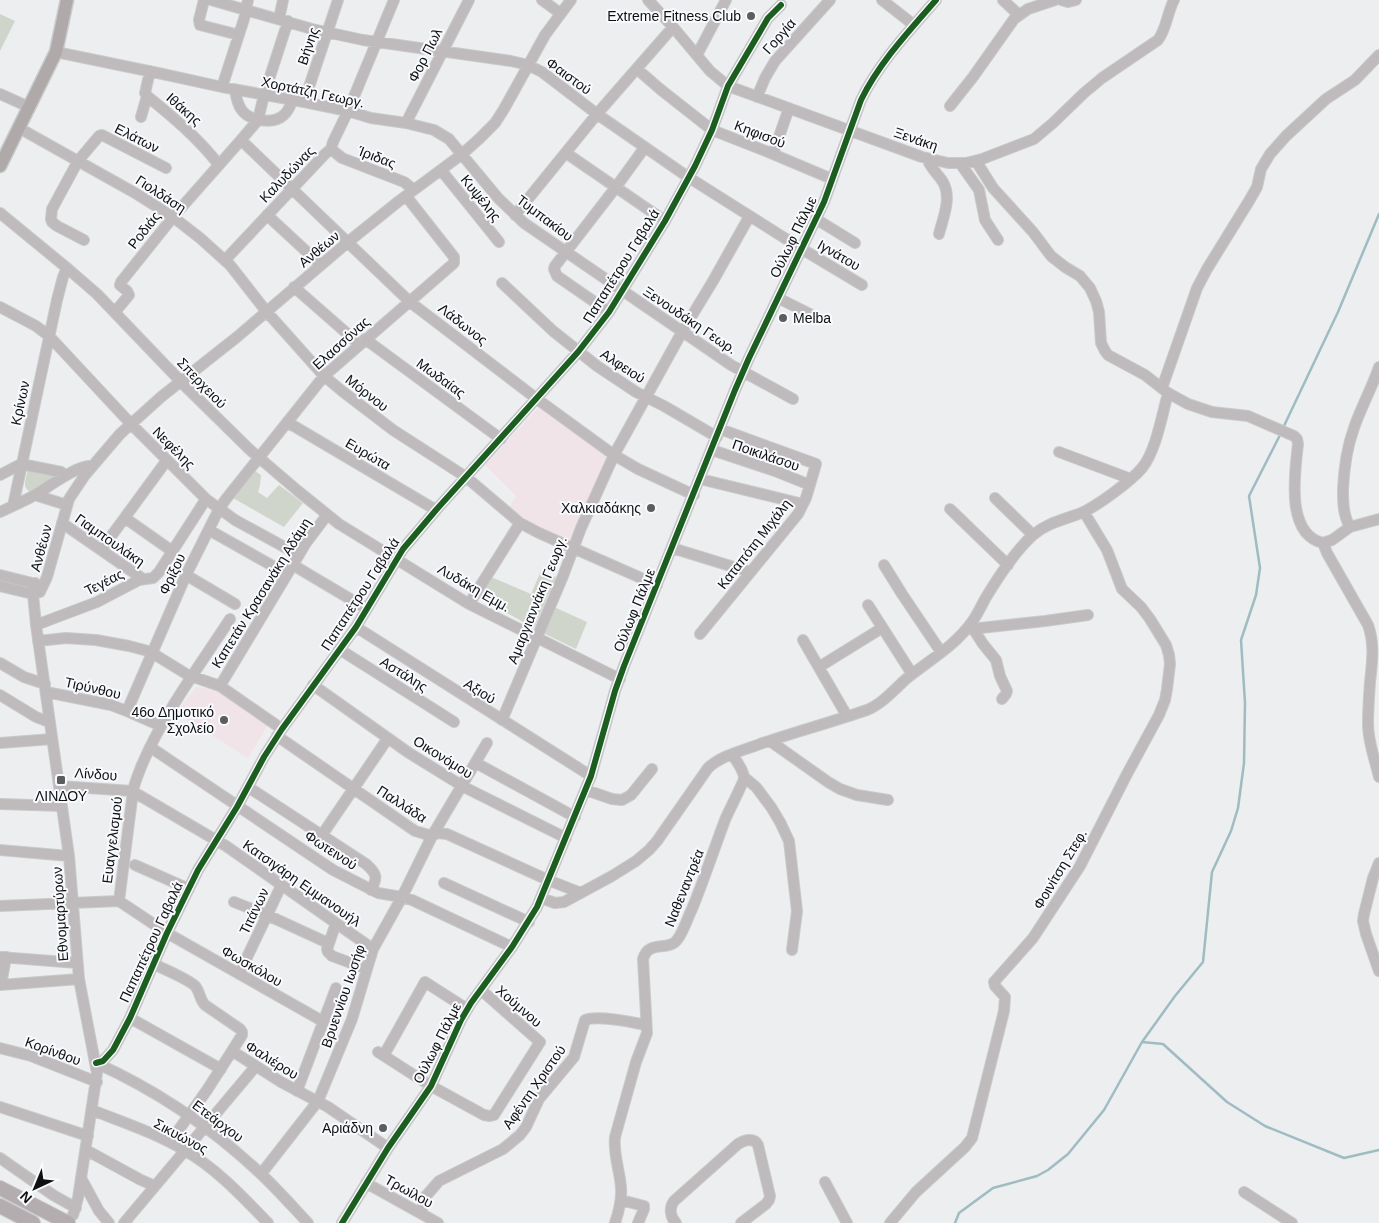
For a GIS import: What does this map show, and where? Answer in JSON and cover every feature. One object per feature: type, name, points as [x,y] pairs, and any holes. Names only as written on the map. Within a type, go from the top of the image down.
[{"type":"highway","points":[[0,1188],[72,1216]]},
{"type":"highway","points":[[0,1206],[33,1223]]},
{"type":"main road","points":[[0,166],[56,52],[67,0]]},
{"type":"street","points":[[204,0],[199,20],[200,25],[239,35]]},
{"type":"street","name":"Φαιστού","points":[[211,0],[247,5],[284,20],[327,32],[376,42],[528,65],[546,74],[597,114],[688,177],[802,250]]},
{"type":"street","name":"Ροδιάς","points":[[115,312],[128,295],[127,291],[120,285],[121,282],[172,216],[258,120],[284,20],[283,0]]},
{"type":"street","name":"Βήνης","points":[[304,102],[338,0]]},
{"type":"street","name":"Καλυδώνας","points":[[225,260],[324,154],[331,149],[394,0]]},
{"type":"street","name":"Φορ Πωλ","points":[[406,123],[469,0]]},
{"type":"street","points":[[542,0],[560,14]]},
{"type":"street","name":"Ανθέων","points":[[39,584],[47,577],[67,505],[75,490],[93,466],[130,424],[348,242],[461,155],[495,122],[549,29],[571,0]]},
{"type":"street","name":"Ξενάκη","points":[[648,0],[710,71],[728,86],[927,158],[942,162],[960,163],[976,161],[1037,137],[1096,83],[1156,42],[1162,34],[1174,0]]},
{"type":"street","points":[[697,55],[726,0]]},
{"type":"street","name":"Γοργία","points":[[757,97],[775,61],[830,0]]},
{"type":"street","points":[[882,0],[914,25]]},
{"type":"street","name":"Ούλωφ Πάλμε","points":[[342,1223],[388,1148],[430,1086],[467,1009],[529,922],[541,898],[586,790],[620,679],[742,372],[816,219],[861,100],[869,84],[914,25],[936,0]]},
{"type":"street","points":[[1003,0],[1019,15]]},
{"type":"street","points":[[950,106],[1014,19],[1028,9],[1055,0]]},
{"type":"street","points":[[1061,0],[1068,2],[1076,0]]},
{"type":"street","points":[[222,87],[247,5]]},
{"type":"street","name":"Παπαπέτρου Γαβαλά","points":[[96,1063],[103,1061],[113,1050],[130,1018],[167,933],[203,860],[237,807],[279,732],[356,627],[397,558],[413,536],[537,399],[578,352],[609,312],[665,221],[712,130],[728,86],[768,18],[781,5]]},
{"type":"street","points":[[516,215],[597,114],[673,27]]},
{"type":"street","name":"Χορτάτζη Γεωργ.","points":[[56,52],[434,130],[449,139],[461,155]]},
{"type":"street","points":[[541,898],[561,903],[612,876],[649,850],[708,768],[718,760],[875,706],[912,674],[972,628],[991,590],[1021,547],[1033,535],[1052,522],[1084,512],[1131,479],[1144,466],[1150,454],[1165,391],[1197,288],[1249,202],[1261,169],[1270,154],[1286,136],[1326,99],[1355,80],[1379,55]]},
{"type":"street","name":"Κηφισού","points":[[637,68],[660,89],[712,130],[832,179]]},
{"type":"street","name":"Ιθάκης","points":[[150,71],[145,93],[147,96],[204,146],[219,165]]},
{"type":"street","points":[[235,90],[242,110],[246,115],[258,120],[274,120],[282,116],[292,100]]},
{"type":"street","points":[[0,94],[29,107]]},
{"type":"street","points":[[141,117],[147,96]]},
{"type":"street","points":[[773,154],[789,108]]},
{"type":"street","name":"Γιολδάση","points":[[19,128],[135,192],[172,216],[225,260],[266,312]]},
{"type":"street","name":"Ελάτων","points":[[78,161],[99,136],[102,135],[166,168]]},
{"type":"street","name":"Λάδωνος","points":[[241,140],[410,302],[614,455],[638,469],[694,495]]},
{"type":"street","points":[[609,312],[555,273],[554,270],[555,266],[645,147]]},
{"type":"street","name":"Ίριδας","points":[[331,149],[342,158],[404,182],[454,257],[454,262]]},
{"type":"street","points":[[566,152],[665,221]]},
{"type":"street","name":"Τυμπακίου","points":[[461,155],[492,192],[516,215],[623,291]]},
{"type":"street","points":[[927,158],[943,183],[947,194],[946,208],[939,234]]},
{"type":"street","points":[[78,161],[53,206],[51,218],[52,222],[57,226],[84,240]]},
{"type":"street","points":[[976,161],[997,194],[1033,232],[1051,256],[1064,267],[1080,276],[1090,288],[1100,317],[1100,340],[1105,351],[1188,404],[1205,410],[1245,415],[1295,436],[1298,442],[1294,479],[1295,497],[1298,515],[1302,525],[1309,534],[1316,540],[1324,543],[1332,540],[1350,527],[1379,519]]},
{"type":"street","points":[[960,163],[979,190],[985,220],[998,240]]},
{"type":"street","name":"Κυψέλης","points":[[441,170],[499,242]]},
{"type":"street","name":"Σπερχειού","points":[[0,212],[92,289],[180,381],[258,458],[327,515],[350,531],[397,558]]},
{"type":"street","points":[[267,215],[321,265]]},
{"type":"street","name":"Αμαργιαννάκη Γεωργ.","points":[[502,720],[614,455],[645,396],[749,217]]},
{"type":"street","points":[[816,219],[855,243]]},
{"type":"street","name":"Ιγνάτου","points":[[802,250],[862,285]]},
{"type":"street","name":"Ελασσόνας","points":[[258,458],[324,376],[454,262]]},
{"type":"street","points":[[49,336],[63,277],[67,268]]},
{"type":"street","name":"Αλφειού","points":[[502,284],[578,352],[615,379],[718,433],[816,464]]},
{"type":"street","name":"Μωδαίας","points":[[294,287],[362,342],[501,439]]},
{"type":"street","name":"Ξενουδάκη Γεωρ.","points":[[623,291],[742,372],[793,399]]},
{"type":"street","points":[[778,298],[810,314]]},
{"type":"street","name":"Νεφέλης","points":[[0,307],[36,326],[49,336],[130,424],[206,499],[235,520],[299,555]]},
{"type":"street","name":"Μόρνου","points":[[266,312],[324,376],[342,392],[393,430],[466,477],[520,523],[657,585]]},
{"type":"street","name":"Κρίνων","points":[[13,506],[49,336]]},
{"type":"street","points":[[1350,527],[1343,504],[1346,462],[1353,431],[1379,367]]},
{"type":"street","name":"Ευρώτα","points":[[287,422],[436,510]]},
{"type":"street","name":"Ποικιλάσου","points":[[712,450],[810,485]]},
{"type":"street","points":[[1059,452],[1131,479]]},
{"type":"street","name":"Φρίξου","points":[[127,711],[186,575],[219,509],[258,458]]},
{"type":"street","points":[[101,550],[167,460]]},
{"type":"street","points":[[0,476],[21,464],[61,472],[65,476]]},
{"type":"street","name":"Καταπότη Μιχάλη","points":[[700,634],[794,519],[803,504],[816,464]]},
{"type":"street","points":[[0,512],[35,495],[83,466],[93,466]]},
{"type":"street","points":[[700,479],[803,504]]},
{"type":"street","points":[[35,495],[67,505]]},
{"type":"street","points":[[995,498],[1033,535]]},
{"type":"street","name":"Τεγέας","points":[[36,625],[98,602],[131,583],[155,577],[206,499]]},
{"type":"street","points":[[950,509],[1008,565]]},
{"type":"street","name":"Φοινίτση Στεφ.","points":[[890,1223],[916,1192],[965,1147],[972,1138],[1004,1011],[1005,997],[995,986],[994,982],[1033,938],[1080,866],[1165,700],[1170,664],[1166,646],[1141,607],[1122,589],[1107,550],[1084,512]]},
{"type":"street","name":"Καπετάν Κρασανάκη Αδάμη","points":[[220,686],[299,555],[327,515]]},
{"type":"street","points":[[126,518],[172,551]]},
{"type":"street","name":"Γιαμπουλάκη","points":[[62,523],[143,579]]},
{"type":"street","points":[[469,604],[520,523]]},
{"type":"street","points":[[209,530],[367,609]]},
{"type":"street","points":[[1324,543],[1330,558],[1368,625],[1372,636],[1373,648],[1368,726],[1370,744],[1379,777]]},
{"type":"street","points":[[672,548],[750,572]]},
{"type":"street","name":"Λυδάκη Εμμ.","points":[[397,558],[469,604],[620,679]]},
{"type":"street","points":[[884,565],[941,652]]},
{"type":"street","points":[[0,575],[39,584]]},
{"type":"street","points":[[186,575],[235,604]]},
{"type":"street","name":"Εθνομαρτύρων","points":[[39,584],[34,594],[36,625],[69,856],[79,979],[96,1063],[97,1082],[81,1177],[72,1216]]},
{"type":"street","points":[[0,586],[34,594]]},
{"type":"street","points":[[868,605],[912,674]]},
{"type":"street","points":[[972,628],[1045,621],[1088,614]]},
{"type":"street","name":"Ευαγγελισμού","points":[[119,901],[132,791],[161,726],[230,619]]},
{"type":"street","name":"Αξιού","points":[[356,627],[591,776]]},
{"type":"street","points":[[819,667],[882,628]]},
{"type":"street","points":[[972,628],[996,660],[1006,691],[1002,699]]},
{"type":"street","points":[[38,641],[66,638],[96,640],[152,653],[192,678],[220,686],[279,732]]},
{"type":"street","points":[[803,640],[847,716]]},
{"type":"street","name":"Αστάλης","points":[[339,649],[454,722]]},
{"type":"street","name":"Τιρύνθου","points":[[0,663],[45,688],[127,711],[161,726]]},
{"type":"street","name":"Οικονόμου","points":[[313,685],[388,738],[462,786],[566,838]]},
{"type":"street","points":[[0,695],[36,717],[50,722]]},
{"type":"street","name":"Παλλάδα","points":[[279,732],[353,788],[415,831],[432,836],[437,833],[447,834],[581,893]]},
{"type":"street","points":[[322,835],[388,738]]},
{"type":"street","points":[[0,743],[52,739]]},
{"type":"street","points":[[770,741],[840,789],[857,795],[888,800]]},
{"type":"street","name":"Βρυεννίου Ιωσήφ","points":[[261,1174],[318,1101],[350,1025],[373,949],[402,897],[432,836],[487,743]]},
{"type":"street","name":"Φωτεινού","points":[[150,747],[333,870],[370,890],[402,897],[420,904],[512,947]]},
{"type":"street","points":[[732,754],[744,777],[756,787],[771,807],[789,841],[797,911],[792,950]]},
{"type":"street","points":[[476,763],[575,818]]},
{"type":"street","points":[[586,790],[612,799],[622,800],[630,795],[652,769]]},
{"type":"street","name":"Ναθεναντρέα","points":[[615,1223],[621,1200],[621,1189],[615,1137],[636,1062],[646,1038],[644,956],[653,947],[674,943],[679,936],[701,887],[726,817],[744,777]]},
{"type":"street","name":"Λίνδου","points":[[59,786],[132,791]]},
{"type":"street","points":[[248,787],[366,864],[376,876],[370,890]]},
{"type":"street","name":"Κατσιγάρη Εμμανουήλ","points":[[132,791],[216,840],[373,949]]},
{"type":"street","points":[[0,804],[62,806]]},
{"type":"street","points":[[0,850],[69,856]]},
{"type":"street","points":[[1379,863],[1373,878],[1363,921],[1379,971]]},
{"type":"street","points":[[134,864],[189,889]]},
{"type":"street","points":[[444,883],[529,922]]},
{"type":"street","name":"Τιτάνων","points":[[238,974],[281,886]]},
{"type":"street","points":[[0,906],[119,901]]},
{"type":"street","name":"Φωσκόλου","points":[[119,901],[167,933],[324,1022]]},
{"type":"street","points":[[234,902],[267,914],[328,943]]},
{"type":"street","points":[[336,923],[327,951],[330,955],[367,969]]},
{"type":"street","points":[[77,963],[3,957],[1,985],[79,979]]},
{"type":"street","name":"Φαλιέρου","points":[[154,964],[192,984],[205,1005],[240,1029],[242,1035],[232,1051],[297,1091],[318,1101],[388,1148]]},
{"type":"street","points":[[430,1086],[381,1054],[425,982],[467,1009]]},
{"type":"street","points":[[297,1091],[336,988]]},
{"type":"street","name":"Χούμνου","points":[[430,1086],[484,1115],[490,1116],[496,1113],[540,1042],[480,990]]},
{"type":"street","points":[[130,1018],[220,1069]]},
{"type":"street","name":"Αφέντη Χριστού","points":[[421,1212],[426,1196],[439,1181],[503,1149],[520,1135],[526,1127],[539,1099],[574,1057],[586,1020],[623,1021],[646,1025]]},
{"type":"street","name":"Κορίνθου","points":[[0,1048],[31,1056],[97,1082]]},
{"type":"street","points":[[170,1142],[232,1051]]},
{"type":"street","name":"Ετεάρχου","points":[[96,1063],[122,1075],[189,1115],[261,1174],[308,1223]]},
{"type":"street","points":[[124,1223],[255,1066]]},
{"type":"street","points":[[0,1107],[88,1136]]},
{"type":"street","name":"Σικυώνος","points":[[92,1110],[185,1150],[214,1170],[268,1223]]},
{"type":"street","points":[[676,1223],[671,1213],[671,1206],[674,1201],[738,1144],[753,1140],[758,1145],[770,1196],[766,1204],[741,1223]]},
{"type":"street","points":[[86,1150],[155,1186]]},
{"type":"street","points":[[0,1158],[53,1195],[72,1216]]},
{"type":"street","points":[[81,1177],[99,1211],[109,1223]]},
{"type":"street","points":[[825,1182],[848,1223]]},
{"type":"street","name":"Τρωίλου","points":[[366,1183],[438,1223]]},
{"type":"street","points":[[1244,1192],[1292,1223]]},
{"type":"street","points":[[621,1200],[644,1206],[638,1223]]},
{"type":"shaded area","points":[[0,14],[15,21],[0,51]]},
{"type":"shaded area","points":[[539,407],[607,456],[570,541],[522,520],[508,509],[516,496],[485,465]]},
{"type":"shaded area","points":[[28,469],[57,475],[31,492],[25,486]]},
{"type":"shaded area","points":[[255,471],[261,475],[258,492],[267,498],[279,485],[303,503],[284,527],[233,498]]},
{"type":"shaded area","points":[[541,571],[556,577],[534,628],[478,597],[491,577],[531,594]]},
{"type":"shaded area","points":[[554,607],[587,622],[576,649],[543,633]]},
{"type":"shaded area","name":"46ο Δημοτικό Σχολείο","points":[[196,687],[214,689],[268,725],[248,758],[176,713]]},
{"type":"waterway","points":[[1283,428],[1338,312],[1379,214]]},
{"type":"waterway","points":[[955,1223],[959,1213],[993,1188],[1037,1176],[1068,1154],[1104,1110],[1142,1042],[1175,996],[1203,962],[1212,872],[1231,831],[1238,808],[1244,763],[1245,703],[1241,640],[1256,595],[1260,568],[1249,496],[1281,433]]},
{"type":"waterway","points":[[1142,1042],[1163,1044],[1227,1102],[1265,1126],[1344,1158],[1379,1150]]},
{"type":"cycle path","points":[[342,1223],[388,1148],[431,1086],[461,1020],[471,1003],[512,947],[537,907],[591,776],[624,666],[735,390],[824,202],[861,100],[886,60],[936,0]]},
{"type":"cycle path","points":[[96,1063],[103,1061],[113,1050],[130,1018],[167,933],[198,870],[282,729],[356,627],[403,549],[578,352],[609,312],[665,221],[695,166],[712,130],[728,86],[768,18],[781,5]]},
{"type":"place","name":"Extreme Fitness Club","points":[[751,16]]},
{"type":"place","name":"Melba","points":[[783,318]]},
{"type":"place","name":"Χαλκιαδάκης","points":[[651,508]]},
{"type":"place","name":"46ο Δημοτικό Σχολείο","points":[[224,720]]},
{"type":"place","name":"ΛΙΝΔΟΥ","points":[[61,780]]},
{"type":"place","name":"Αριάδνη","points":[[383,1128]]}]
